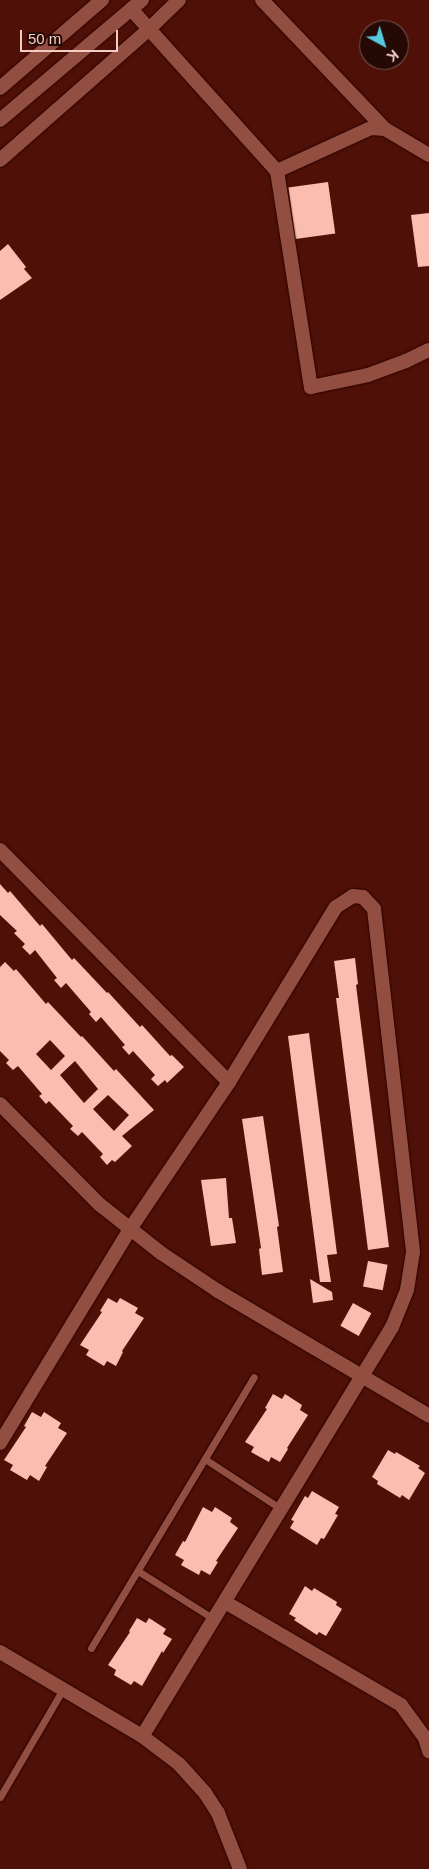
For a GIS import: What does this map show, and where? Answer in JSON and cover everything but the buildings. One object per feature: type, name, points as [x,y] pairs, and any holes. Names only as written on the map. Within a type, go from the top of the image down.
[{"type":"street","points":[[0,88],[102,0]]},
{"type":"street","points":[[0,120],[142,0]]},
{"type":"street","points":[[0,160],[148,30],[178,0]]},
{"type":"street","points":[[262,0],[385,129],[429,155]]},
{"type":"street","points":[[131,9],[277,171],[311,387],[368,375],[429,350]]},
{"type":"street","points":[[277,171],[365,130],[385,129]]},
{"type":"street","points":[[0,850],[229,1082]]},
{"type":"street","points":[[0,1443],[5,1424],[130,1229],[229,1082],[336,907],[353,896],[364,897],[374,909],[413,1252],[406,1290],[398,1315],[142,1736]]},
{"type":"street","points":[[0,1104],[99,1204],[130,1229],[197,1277],[429,1416]]},
{"type":"street","points":[[225,1602],[401,1704],[425,1738],[429,1751]]},
{"type":"street","points":[[0,1652],[142,1736],[179,1764],[205,1793],[226,1829],[240,1869]]},
{"type":"lane","points":[[91,1648],[254,1377]]},
{"type":"lane","points":[[205,1459],[281,1509]]},
{"type":"lane","points":[[138,1571],[214,1619]]},
{"type":"lane","points":[[0,1797],[63,1689]]}]
